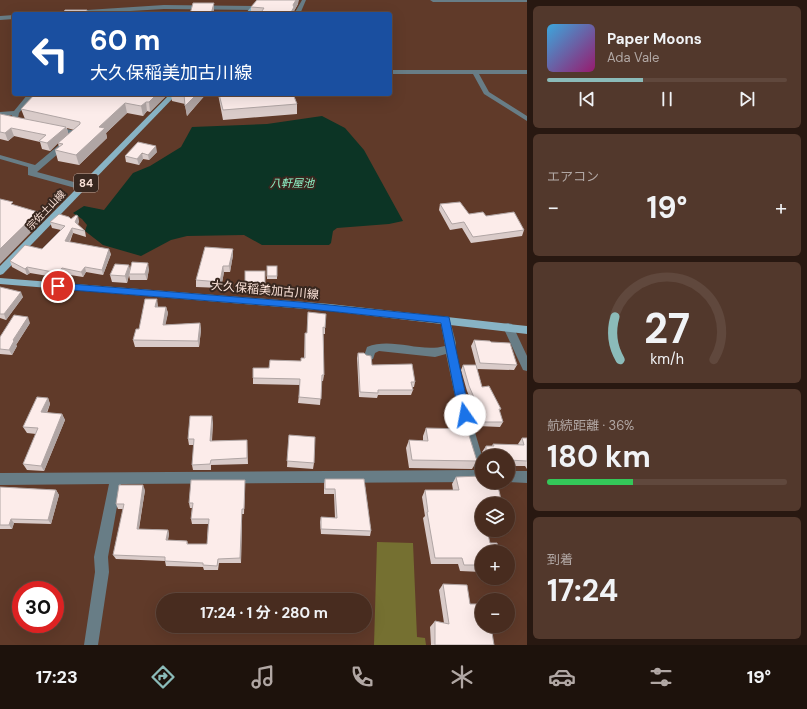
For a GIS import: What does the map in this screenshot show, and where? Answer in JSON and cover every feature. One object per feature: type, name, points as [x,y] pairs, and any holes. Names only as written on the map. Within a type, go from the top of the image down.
[{"type":"main road","points":[[250,12],[260,0]]},
{"type":"main road","name":"宗佐土山線","points":[[0,272],[172,96]]},
{"type":"main road","name":"大久保稲美加古川線","points":[[0,281],[300,305],[527,330]]},
{"type":"street","points":[[298,12],[304,0]]},
{"type":"street","points":[[433,0],[527,0]]},
{"type":"street","points":[[88,12],[184,6],[254,8]]},
{"type":"street","points":[[182,12],[184,6]]},
{"type":"street","points":[[0,18],[12,17]]},
{"type":"street","points":[[392,72],[527,72]]},
{"type":"street","points":[[475,72],[486,92],[527,119]]},
{"type":"street","points":[[29,96],[16,113],[15,118],[18,122],[33,124]]},
{"type":"street","points":[[0,114],[16,113]]},
{"type":"street","points":[[32,173],[78,133],[48,127]]},
{"type":"street","points":[[0,157],[32,166],[32,173]]},
{"type":"street","points":[[32,173],[82,187]]},
{"type":"street","points":[[445,320],[468,429],[475,452]]},
{"type":"street","points":[[508,327],[527,367]]},
{"type":"street","points":[[369,356],[371,350],[378,347],[435,353],[450,349]]},
{"type":"street","points":[[0,479],[475,475]]},
{"type":"street","points":[[515,477],[527,477]]},
{"type":"street","points":[[91,645],[102,572],[101,557],[116,478]]},
{"type":"shaded area","points":[[377,542],[413,543],[417,637],[425,638],[426,645],[374,645]]},
{"type":"water","name":"八軒屋池","points":[[322,116],[345,128],[364,150],[403,221],[389,224],[337,228],[333,231],[331,243],[329,245],[262,245],[244,235],[187,236],[171,240],[141,256],[103,245],[85,231],[87,225],[82,219],[73,213],[84,206],[104,210],[133,173],[150,166],[181,147],[192,127],[267,124]]},
{"type":"building","points":[[257,0],[296,0],[291,12],[261,12],[264,8],[251,7]]},
{"type":"building","points":[[193,3],[214,3],[212,12],[191,12]]},
{"type":"building","points":[[65,10],[87,10],[86,12],[64,12]]},
{"type":"building","points":[[33,96],[155,96],[149,102],[146,102],[141,106],[125,103],[99,127],[105,128],[76,155],[55,150],[63,144],[58,143],[80,124],[80,122],[21,109]]},
{"type":"building","points":[[184,96],[195,96],[185,106]]},
{"type":"building","points":[[220,96],[294,96],[297,104],[223,110]]},
{"type":"building","points":[[0,114],[66,127],[47,143],[39,141],[46,135],[11,128],[5,133],[0,132]]},
{"type":"building","points":[[138,142],[156,146],[148,155],[142,153],[137,159],[125,156]]},
{"type":"building","points":[[0,199],[13,202],[11,204],[38,212],[0,249]]},
{"type":"building","points":[[460,202],[469,214],[483,212],[486,216],[514,212],[524,230],[473,237],[464,222],[452,224],[440,204]]},
{"type":"building","points":[[59,214],[71,219],[76,215],[78,216],[75,222],[85,231],[72,228],[65,241],[109,249],[102,270],[85,267],[81,272],[62,268],[58,273],[27,267],[25,269],[10,261],[25,245],[42,249],[65,226],[50,222]]},
{"type":"building","points":[[205,247],[233,249],[229,266],[223,266],[220,282],[196,280]]},
{"type":"building","points":[[132,262],[148,263],[145,274],[129,274]]},
{"type":"building","points":[[115,264],[129,265],[125,276],[110,275]]},
{"type":"building","points":[[267,266],[277,266],[277,276],[267,276]]},
{"type":"building","points":[[245,271],[265,271],[265,283],[245,283]]},
{"type":"building","points":[[0,287],[21,292],[4,314],[0,314]]},
{"type":"building","points":[[145,299],[157,299],[155,307],[166,307],[163,325],[200,323],[198,341],[133,340],[136,329],[139,329]]},
{"type":"building","points":[[308,312],[326,314],[325,328],[323,327],[324,375],[322,375],[321,399],[299,397],[300,379],[253,378],[253,368],[269,368],[270,360],[301,361],[301,358],[305,358],[305,333],[307,333]]},
{"type":"building","points":[[14,315],[28,317],[13,340],[14,341],[9,350],[0,349],[0,337]]},
{"type":"building","points":[[474,340],[510,343],[517,365],[480,363]]},
{"type":"building","points":[[358,353],[364,353],[371,356],[372,365],[412,364],[415,382],[411,382],[413,390],[378,390],[378,393],[360,392]]},
{"type":"building","points":[[463,365],[476,365],[482,387],[489,386],[501,409],[499,409],[503,422],[479,422],[474,402],[476,402],[469,386]]},
{"type":"building","points":[[37,397],[48,398],[41,412],[62,414],[41,466],[23,464],[38,428],[23,427]]},
{"type":"building","points":[[190,416],[212,416],[210,441],[247,440],[247,458],[211,460],[210,464],[192,465],[194,439],[188,439]]},
{"type":"building","points":[[426,428],[467,429],[475,455],[475,461],[412,460],[409,440],[428,441]]},
{"type":"building","points":[[289,435],[315,437],[314,463],[287,461]]},
{"type":"building","points":[[522,438],[527,438],[527,461],[515,460],[515,449],[486,449],[486,446],[494,446],[493,444],[524,445]]},
{"type":"building","points":[[475,476],[475,489],[499,489],[500,497],[475,497],[475,537],[489,537],[490,543],[497,543],[497,545],[475,545],[475,565],[464,565],[462,558],[435,558],[427,512],[425,490],[459,490],[456,477]]},
{"type":"building","points":[[325,479],[364,479],[371,531],[321,529],[321,517],[337,518],[335,489],[325,489]]},
{"type":"building","points":[[191,480],[245,480],[240,558],[218,559],[217,566],[203,565],[203,563],[165,561],[165,557],[113,555],[124,504],[116,504],[119,485],[143,485],[137,529],[168,530],[166,540],[187,541],[187,544],[207,544],[209,519],[191,519],[193,503],[189,503]]},
{"type":"building","points":[[0,487],[56,490],[48,520],[11,519],[9,525],[0,525]]},
{"type":"building","points":[[443,584],[467,585],[470,604],[475,604],[475,633],[492,633],[494,645],[435,645],[435,621],[449,624]]},
{"type":"route","points":[[58,286],[300,305],[445,320],[465,415]]}]
